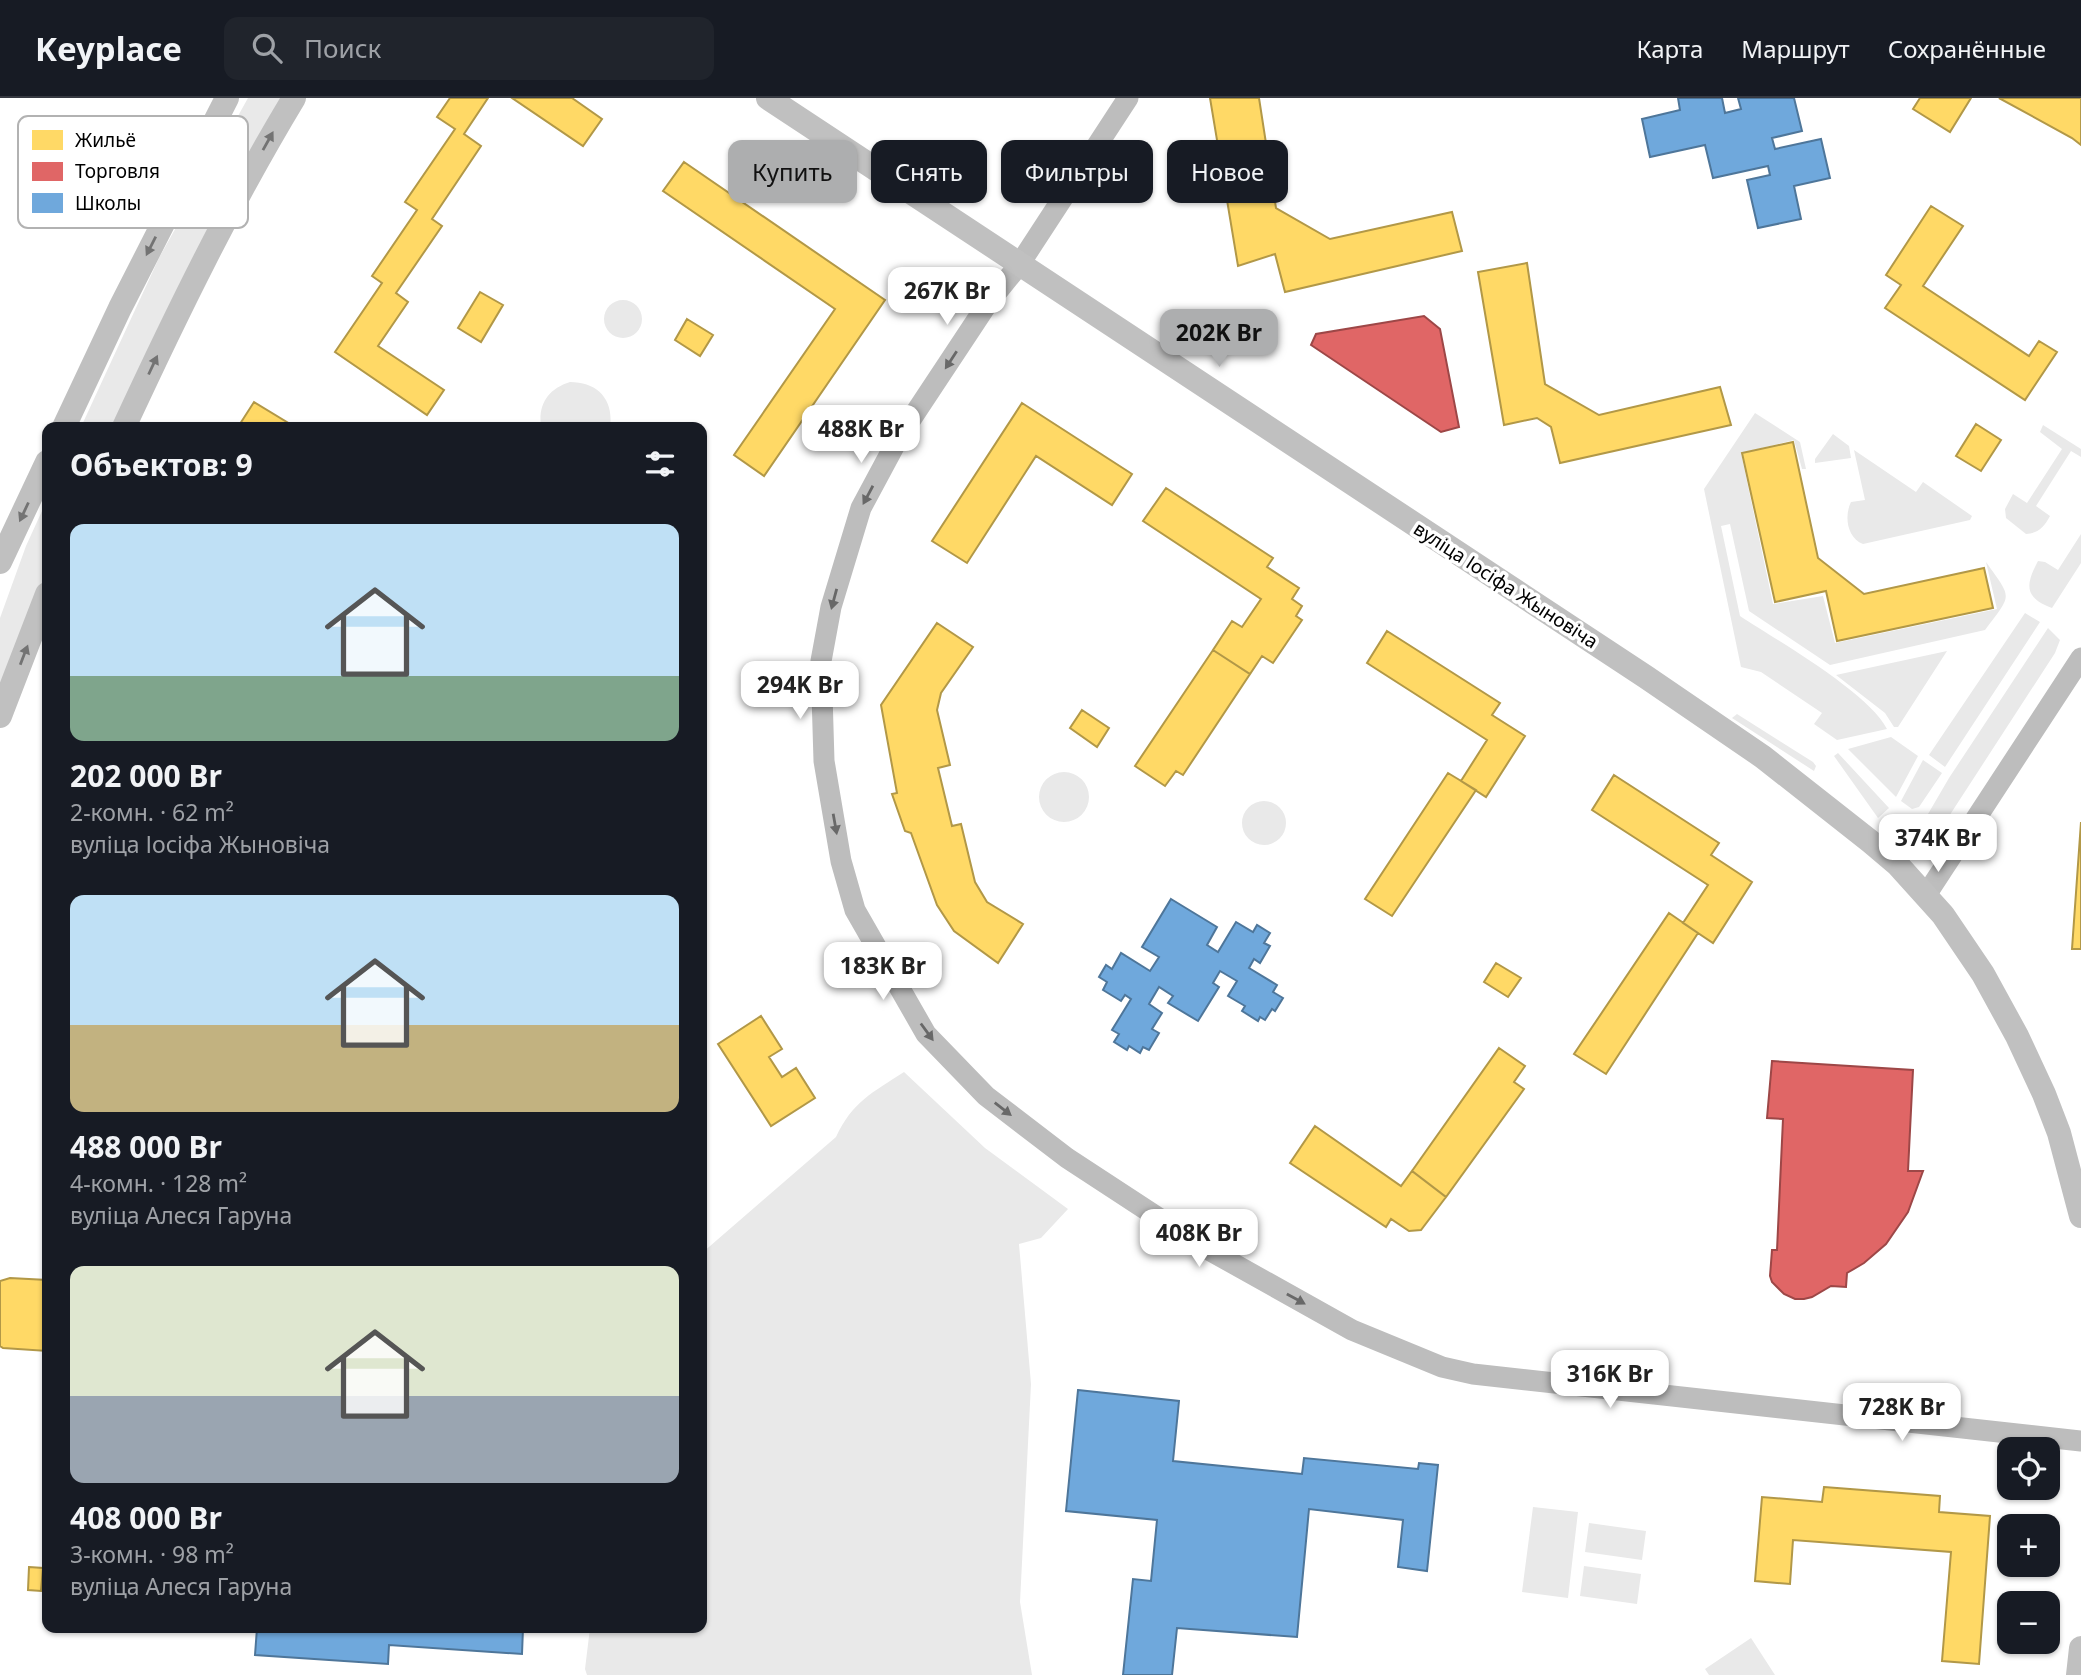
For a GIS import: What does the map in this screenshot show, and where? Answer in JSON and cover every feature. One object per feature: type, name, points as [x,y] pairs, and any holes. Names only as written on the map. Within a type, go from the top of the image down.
[{"type":"main road","points":[[218,116],[227,98]]},
{"type":"main road","points":[[248,179],[294,98]]},
{"type":"main road","name":"вуліца Іосіфа Жыновіча","points":[[768,98],[1646,677],[1763,757],[1897,864],[1943,915],[1983,974],[2017,1036],[2059,1133],[2081,1216]]},
{"type":"main road","points":[[66,422],[161,228]]},
{"type":"main road","points":[[126,422],[177,313],[222,228]]},
{"type":"main road","points":[[0,562],[42,473]]},
{"type":"main road","points":[[0,716],[42,607]]},
{"type":"main road","points":[[2078,1675],[2081,1648]]},
{"type":"street","points":[[1128,98],[1019,265],[988,303],[898,439],[861,508],[831,607],[821,661],[820,700],[824,761],[841,861],[855,909],[926,1034],[986,1096],[1067,1158],[1200,1245],[1352,1330],[1442,1367],[1473,1374],[2081,1441]]},
{"type":"street","points":[[1926,895],[2081,658]]},
{"type":"shaded area","points":[[248,98],[282,98],[248,164],[248,116],[238,116]]},
{"type":"shaded area","points":[[176,228],[215,228],[116,422],[83,422],[159,258]]},
{"type":"shaded area","points":[[623,300],[636,306],[642,319],[636,332],[623,338],[610,332],[604,319],[610,306]]},
{"type":"shaded area","points":[[580,383],[596,389],[606,400],[610,422],[540,422],[546,398],[562,385]]},
{"type":"shaded area","points":[[1755,413],[1800,442],[1806,469],[1802,469],[1794,440],[1741,453],[1773,604],[1823,596],[1835,643],[1997,609],[1986,562],[2004,590],[2006,596],[2001,609],[1985,630],[1830,665],[1749,611],[1730,524],[1721,526],[1740,616],[1842,684],[1877,715],[1887,729],[1837,740],[1814,724],[1822,713],[1761,672],[1741,667],[1704,489]]},
{"type":"shaded area","points":[[2043,425],[2081,449],[2081,457],[2071,451],[2036,506],[2050,516],[2041,529],[2026,534],[2006,518],[2005,509],[2013,494],[2027,503],[2062,449],[2040,432]]},
{"type":"shaded area","points":[[1833,434],[1849,446],[1851,458],[1815,463],[1815,459]]},
{"type":"shaded area","points":[[1854,450],[1916,492],[1923,482],[1972,516],[1970,520],[1863,544],[1858,541],[1848,526],[1851,502],[1865,500]]},
{"type":"shaded area","points":[[42,511],[42,591],[0,693],[0,618]]},
{"type":"shaded area","points":[[2081,534],[2081,563],[2052,608],[2043,604],[2030,589],[2031,576],[2038,561],[2058,570]]},
{"type":"shaded area","points":[[2025,613],[2040,622],[1945,767],[1929,755]]},
{"type":"shaded area","points":[[2048,628],[2060,640],[2055,653],[1942,827],[1928,814]]},
{"type":"shaded area","points":[[1947,651],[1898,727],[1894,727],[1885,713],[1836,675]]},
{"type":"shaded area","points":[[1737,714],[1813,762],[1816,766],[1814,771],[1732,718]]},
{"type":"shaded area","points":[[1891,737],[1918,756],[1896,797],[1848,749]]},
{"type":"shaded area","points":[[1838,753],[1889,808],[1878,818],[1834,756]]},
{"type":"shaded area","points":[[1923,760],[1942,773],[1919,807],[1912,809],[1901,801]]},
{"type":"shaded area","points":[[1064,772],[1082,779],[1089,797],[1082,815],[1064,822],[1046,815],[1039,797],[1046,779]]},
{"type":"shaded area","points":[[1264,801],[1280,807],[1286,823],[1280,839],[1264,845],[1248,839],[1242,823],[1248,807]]},
{"type":"shaded area","points":[[904,1072],[985,1148],[1068,1209],[1041,1238],[1019,1244],[1031,1384],[1020,1602],[1032,1675],[587,1675],[585,1669],[589,1633],[707,1633],[707,1249],[836,1137],[857,1106]]},
{"type":"shaded area","points":[[1533,1507],[1578,1512],[1568,1598],[1522,1592]]},
{"type":"shaded area","points":[[1589,1523],[1646,1531],[1642,1560],[1585,1552]]},
{"type":"shaded area","points":[[1584,1566],[1641,1574],[1637,1604],[1580,1596]]},
{"type":"shaded area","points":[[1751,1638],[1775,1675],[1709,1675],[1705,1669]]},
{"type":"building: Жильё","points":[[450,98],[488,98],[464,134],[481,146],[432,219],[442,226],[396,293],[408,302],[378,346],[444,390],[427,415],[335,352],[382,283],[372,276],[417,210],[405,202],[455,129],[437,117]]},
{"type":"building: Жильё","points":[[512,98],[572,98],[602,119],[583,146]]},
{"type":"building: Жильё","points":[[1210,98],[1259,98],[1265,140],[1217,140]]},
{"type":"building: Жильё","points":[[1920,98],[1971,98],[1950,132],[1913,109]]},
{"type":"building: Жильё","points":[[1999,98],[2081,98],[2081,145],[2072,138]]},
{"type":"building: Жильё","points":[[684,162],[728,192],[728,203],[744,203],[885,300],[764,476],[734,455],[835,309],[663,191]]},
{"type":"building: Жильё","points":[[1228,203],[1275,203],[1276,208],[1330,239],[1452,212],[1462,251],[1285,292],[1275,254],[1238,266]]},
{"type":"building: Жильё","points":[[1931,206],[1963,226],[1923,286],[2029,356],[2039,341],[2057,352],[2025,400],[1885,308],[1901,285],[1886,275]]},
{"type":"building: Жильё","points":[[1527,263],[1545,384],[1599,415],[1720,387],[1731,425],[1560,463],[1551,427],[1537,418],[1504,425],[1478,272]]},
{"type":"building: Жильё","points":[[480,292],[503,305],[481,342],[458,328]]},
{"type":"building: Жильё","points":[[687,319],[713,335],[700,356],[675,340]]},
{"type":"building: Жильё","points":[[254,402],[287,422],[241,422]]},
{"type":"building: Жильё","points":[[1022,403],[1132,474],[1112,505],[1036,456],[967,563],[932,541]]},
{"type":"building: Жильё","points":[[1976,424],[2001,440],[1981,471],[1956,456]]},
{"type":"building: Жильё","points":[[1793,442],[1818,558],[1864,594],[1984,568],[1993,608],[1837,641],[1826,591],[1775,602],[1742,453]]},
{"type":"building: Жильё","points":[[1166,488],[1273,558],[1267,567],[1299,588],[1292,599],[1302,606],[1296,616],[1302,620],[1273,663],[1262,656],[1250,674],[1213,650],[1232,621],[1242,627],[1261,599],[1143,521]]},
{"type":"building: Жильё","points":[[937,623],[973,647],[941,693],[937,710],[950,765],[938,768],[952,826],[961,824],[975,882],[987,902],[1023,924],[998,963],[954,931],[937,905],[911,833],[905,831],[892,794],[897,793],[881,705]]},
{"type":"building: Жильё","points":[[1387,631],[1500,703],[1492,715],[1525,736],[1486,797],[1461,781],[1487,740],[1367,663]]},
{"type":"building: Жильё","points":[[1213,650],[1250,674],[1183,775],[1176,771],[1165,786],[1135,766]]},
{"type":"building: Жильё","points":[[1082,710],[1109,728],[1097,747],[1070,728]]},
{"type":"building: Жильё","points":[[1448,773],[1476,790],[1392,916],[1365,899]]},
{"type":"building: Жильё","points":[[1614,775],[1719,843],[1711,855],[1752,882],[1713,943],[1683,923],[1708,885],[1592,810]]},
{"type":"building: Жильё","points":[[2081,822],[2081,949],[2072,949]]},
{"type":"building: Жильё","points":[[1669,913],[1698,933],[1606,1074],[1574,1054]]},
{"type":"building: Жильё","points":[[1496,963],[1521,978],[1508,997],[1484,982]]},
{"type":"building: Жильё","points":[[761,1016],[782,1049],[769,1057],[782,1077],[796,1068],[815,1098],[771,1126],[718,1044]]},
{"type":"building: Жильё","points":[[1499,1048],[1525,1066],[1514,1082],[1524,1089],[1446,1197],[1412,1171]]},
{"type":"building: Жильё","points":[[1315,1126],[1401,1186],[1412,1171],[1446,1197],[1421,1230],[1409,1231],[1391,1219],[1386,1227],[1290,1163]]},
{"type":"building: Жильё","points":[[10,1278],[42,1280],[42,1351],[0,1346],[0,1281]]},
{"type":"building: Жильё","points":[[1824,1487],[1940,1496],[1939,1512],[1990,1516],[1979,1664],[1942,1661],[1951,1552],[1793,1540],[1790,1584],[1755,1581],[1762,1497],[1822,1502]]},
{"type":"building: Жильё","points":[[29,1567],[42,1568],[41,1591],[28,1590]]},
{"type":"building: Торговля","points":[[1424,316],[1440,329],[1459,427],[1441,432],[1311,345],[1316,334]]},
{"type":"building: Торговля","points":[[1772,1061],[1913,1070],[1908,1171],[1923,1171],[1908,1212],[1886,1244],[1864,1263],[1847,1273],[1846,1287],[1831,1286],[1804,1299],[1795,1299],[1784,1294],[1772,1282],[1770,1276],[1772,1250],[1777,1250],[1783,1119],[1767,1118]]},
{"type":"building: Школы","points":[[1678,98],[1722,98],[1725,113],[1741,109],[1738,98],[1794,98],[1802,131],[1772,138],[1775,149],[1821,139],[1830,178],[1794,186],[1801,219],[1758,228],[1747,180],[1770,175],[1768,166],[1713,178],[1705,145],[1650,157],[1642,119],[1680,110]]},
{"type":"building: Школы","points":[[1171,899],[1217,927],[1207,945],[1218,952],[1236,922],[1253,932],[1257,925],[1270,933],[1264,943],[1270,946],[1260,963],[1254,959],[1249,968],[1277,985],[1273,992],[1283,998],[1275,1011],[1272,1009],[1265,1020],[1260,1017],[1258,1021],[1242,1011],[1245,1006],[1228,996],[1237,981],[1220,971],[1213,983],[1219,987],[1198,1021],[1168,1003],[1173,996],[1159,987],[1149,1004],[1162,1013],[1152,1029],[1159,1033],[1149,1050],[1143,1047],[1140,1053],[1129,1046],[1127,1050],[1114,1042],[1119,1034],[1112,1030],[1131,999],[1125,995],[1121,1001],[1103,990],[1107,982],[1099,977],[1106,965],[1112,969],[1121,953],[1150,971],[1159,957],[1142,947]]},
{"type":"building: Школы","points":[[1078,1390],[1179,1401],[1173,1461],[1302,1474],[1304,1458],[1418,1469],[1419,1463],[1438,1465],[1427,1571],[1398,1567],[1403,1520],[1309,1509],[1297,1637],[1177,1628],[1172,1675],[1123,1675],[1133,1579],[1151,1581],[1157,1520],[1066,1511]]},
{"type":"building: Школы","points":[[257,1633],[523,1633],[522,1654],[389,1645],[388,1664],[255,1655]]}]
